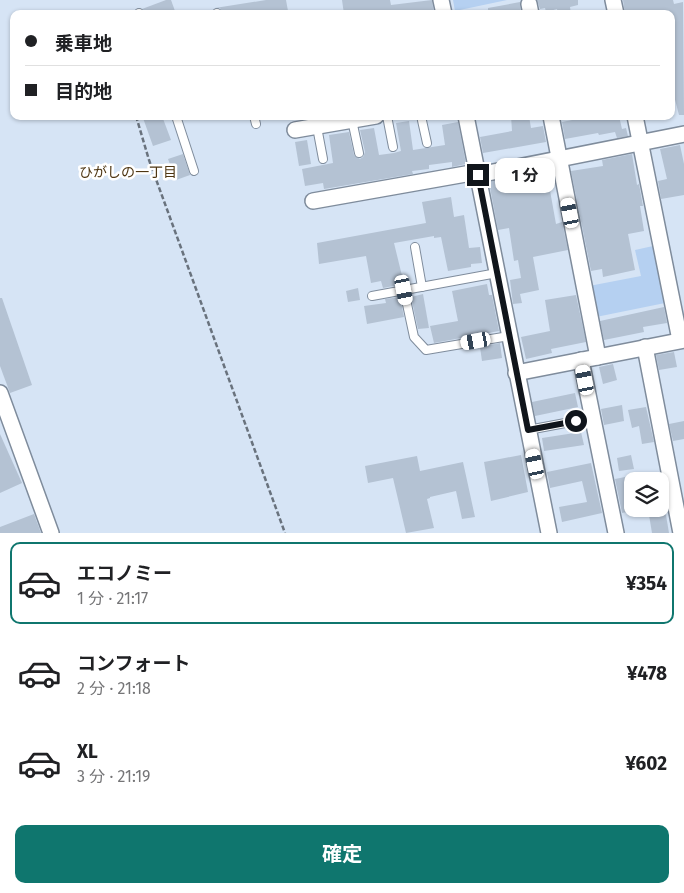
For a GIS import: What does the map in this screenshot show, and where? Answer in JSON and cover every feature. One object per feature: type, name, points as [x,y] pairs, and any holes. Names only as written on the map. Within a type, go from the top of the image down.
[{"type":"street","points":[[295,130],[352,120]]},
{"type":"street","points":[[467,120],[549,533]]},
{"type":"street","points":[[552,120],[598,357]]},
{"type":"street","points":[[516,373],[682,340],[637,120]]},
{"type":"street","points":[[313,201],[559,159],[684,134]]},
{"type":"street","points":[[645,347],[681,533]]},
{"type":"street","points":[[581,360],[616,533]]},
{"type":"street","points":[[0,393],[51,533]]},
{"type":"lane","points":[[177,120],[194,171]]},
{"type":"lane","points":[[352,120],[359,153]]},
{"type":"lane","points":[[388,120],[393,147]]},
{"type":"lane","points":[[423,120],[427,142]]},
{"type":"lane","points":[[317,126],[323,159]]},
{"type":"lane","points":[[415,247],[422,287]]},
{"type":"lane","points":[[372,296],[497,274]]},
{"type":"lane","points":[[404,290],[414,337],[426,350],[509,336]]},
{"type":"lane","points":[[528,430],[592,418]]},
{"type":"path","points":[[137,120],[149,160],[285,533]]},
{"type":"shaded area","points":[[453,0],[507,0],[460,10],[455,10]]},
{"type":"shaded area","points":[[653,246],[665,303],[596,317],[589,286],[641,276],[635,250]]},
{"type":"building","points":[[171,0],[175,10],[143,10]]},
{"type":"building","points":[[266,0],[286,0],[288,10],[221,10],[220,8],[215,8]]},
{"type":"building","points":[[342,0],[390,0],[391,5],[432,0],[433,10],[343,10]]},
{"type":"building","points":[[537,0],[578,0],[578,5],[570,7],[570,10],[540,9]]},
{"type":"building","points":[[623,0],[673,0],[674,4],[683,2],[684,115],[679,115],[675,100],[675,10],[624,10]]},
{"type":"building","points":[[520,2],[521,10],[488,10],[488,8]]},
{"type":"building","points":[[144,120],[164,120],[171,140],[153,146]]},
{"type":"building","points":[[511,120],[530,120],[531,128],[543,126],[546,142],[483,153],[480,137],[512,131]]},
{"type":"building","points":[[572,120],[620,120],[622,129],[626,128],[628,136],[617,138],[615,132],[565,139],[562,122]]},
{"type":"building","points":[[409,121],[413,150],[445,145],[442,125],[458,122],[466,164],[452,167],[452,162],[429,165],[429,169],[412,171],[413,174],[324,189],[323,183],[305,186],[302,169],[333,163],[329,135],[349,132],[354,155],[360,159],[365,152],[360,130],[374,128],[379,155],[394,153],[401,151],[396,123]]},
{"type":"building","points":[[307,140],[311,164],[299,166],[295,142]]},
{"type":"building","points":[[680,145],[684,164],[684,195],[661,199],[658,181],[667,179],[660,149]]},
{"type":"building","points":[[183,154],[190,175],[176,180],[168,159]]},
{"type":"building","points":[[632,154],[637,185],[639,184],[643,206],[640,206],[644,231],[628,234],[635,270],[603,277],[602,269],[591,271],[571,171],[603,166],[602,160]]},
{"type":"building","points":[[552,170],[555,184],[549,185],[556,224],[562,222],[568,250],[533,257],[539,290],[520,294],[522,303],[513,304],[510,280],[521,278],[518,260],[514,261],[509,228],[498,230],[489,182]]},
{"type":"building","points":[[451,197],[454,217],[464,215],[469,248],[480,247],[482,263],[471,264],[471,267],[448,271],[441,237],[434,238],[434,236],[394,243],[404,284],[383,288],[381,281],[371,283],[366,256],[319,264],[317,243],[426,223],[422,202]]},
{"type":"building","points":[[487,284],[489,295],[492,295],[499,331],[434,343],[430,326],[458,321],[452,291]]},
{"type":"building","points":[[358,288],[360,300],[348,302],[346,291]]},
{"type":"building","points":[[423,294],[429,328],[418,329],[411,297]]},
{"type":"building","points":[[576,295],[586,342],[551,349],[552,353],[526,359],[521,337],[550,331],[545,300]]},
{"type":"building","points":[[400,297],[404,317],[367,324],[364,306],[386,303],[385,299]]},
{"type":"building","points":[[0,298],[2,298],[32,385],[10,393],[0,366]]},
{"type":"building","points":[[664,307],[667,323],[643,327],[644,332],[604,340],[600,321]]},
{"type":"building","points":[[500,343],[502,358],[482,361],[480,347]]},
{"type":"building","points":[[674,352],[677,367],[659,370],[656,355]]},
{"type":"building","points":[[613,364],[617,380],[603,384],[599,367]]},
{"type":"building","points":[[575,393],[578,407],[535,416],[532,402]]},
{"type":"building","points":[[622,405],[624,421],[604,425],[601,409]]},
{"type":"building","points":[[646,407],[654,442],[642,444],[639,426],[632,428],[628,410]]},
{"type":"building","points":[[684,421],[684,439],[673,441],[669,424]]},
{"type":"building","points":[[581,432],[584,445],[544,451],[542,438]]},
{"type":"building","points":[[0,434],[22,483],[0,493]]},
{"type":"building","points":[[521,455],[528,492],[491,501],[484,462]]},
{"type":"building","points":[[631,455],[634,469],[619,471],[617,458]]},
{"type":"building","points":[[417,456],[420,471],[463,462],[475,517],[462,519],[456,491],[430,497],[427,499],[434,528],[406,533],[393,478],[368,483],[365,466]]},
{"type":"building","points":[[591,463],[602,513],[562,522],[559,507],[587,502],[582,481],[550,488],[547,472]]},
{"type":"building","points":[[624,477],[624,513],[622,513],[615,479]]},
{"type":"building","points":[[34,514],[41,533],[0,533],[0,527]]},
{"type":"building","points":[[649,517],[666,517],[669,533],[652,533]]},
{"type":"district","name":"ひがしの一丁目","points":[[128,172]]},
{"type":"route","points":[[478,175],[528,430],[576,421]]}]
